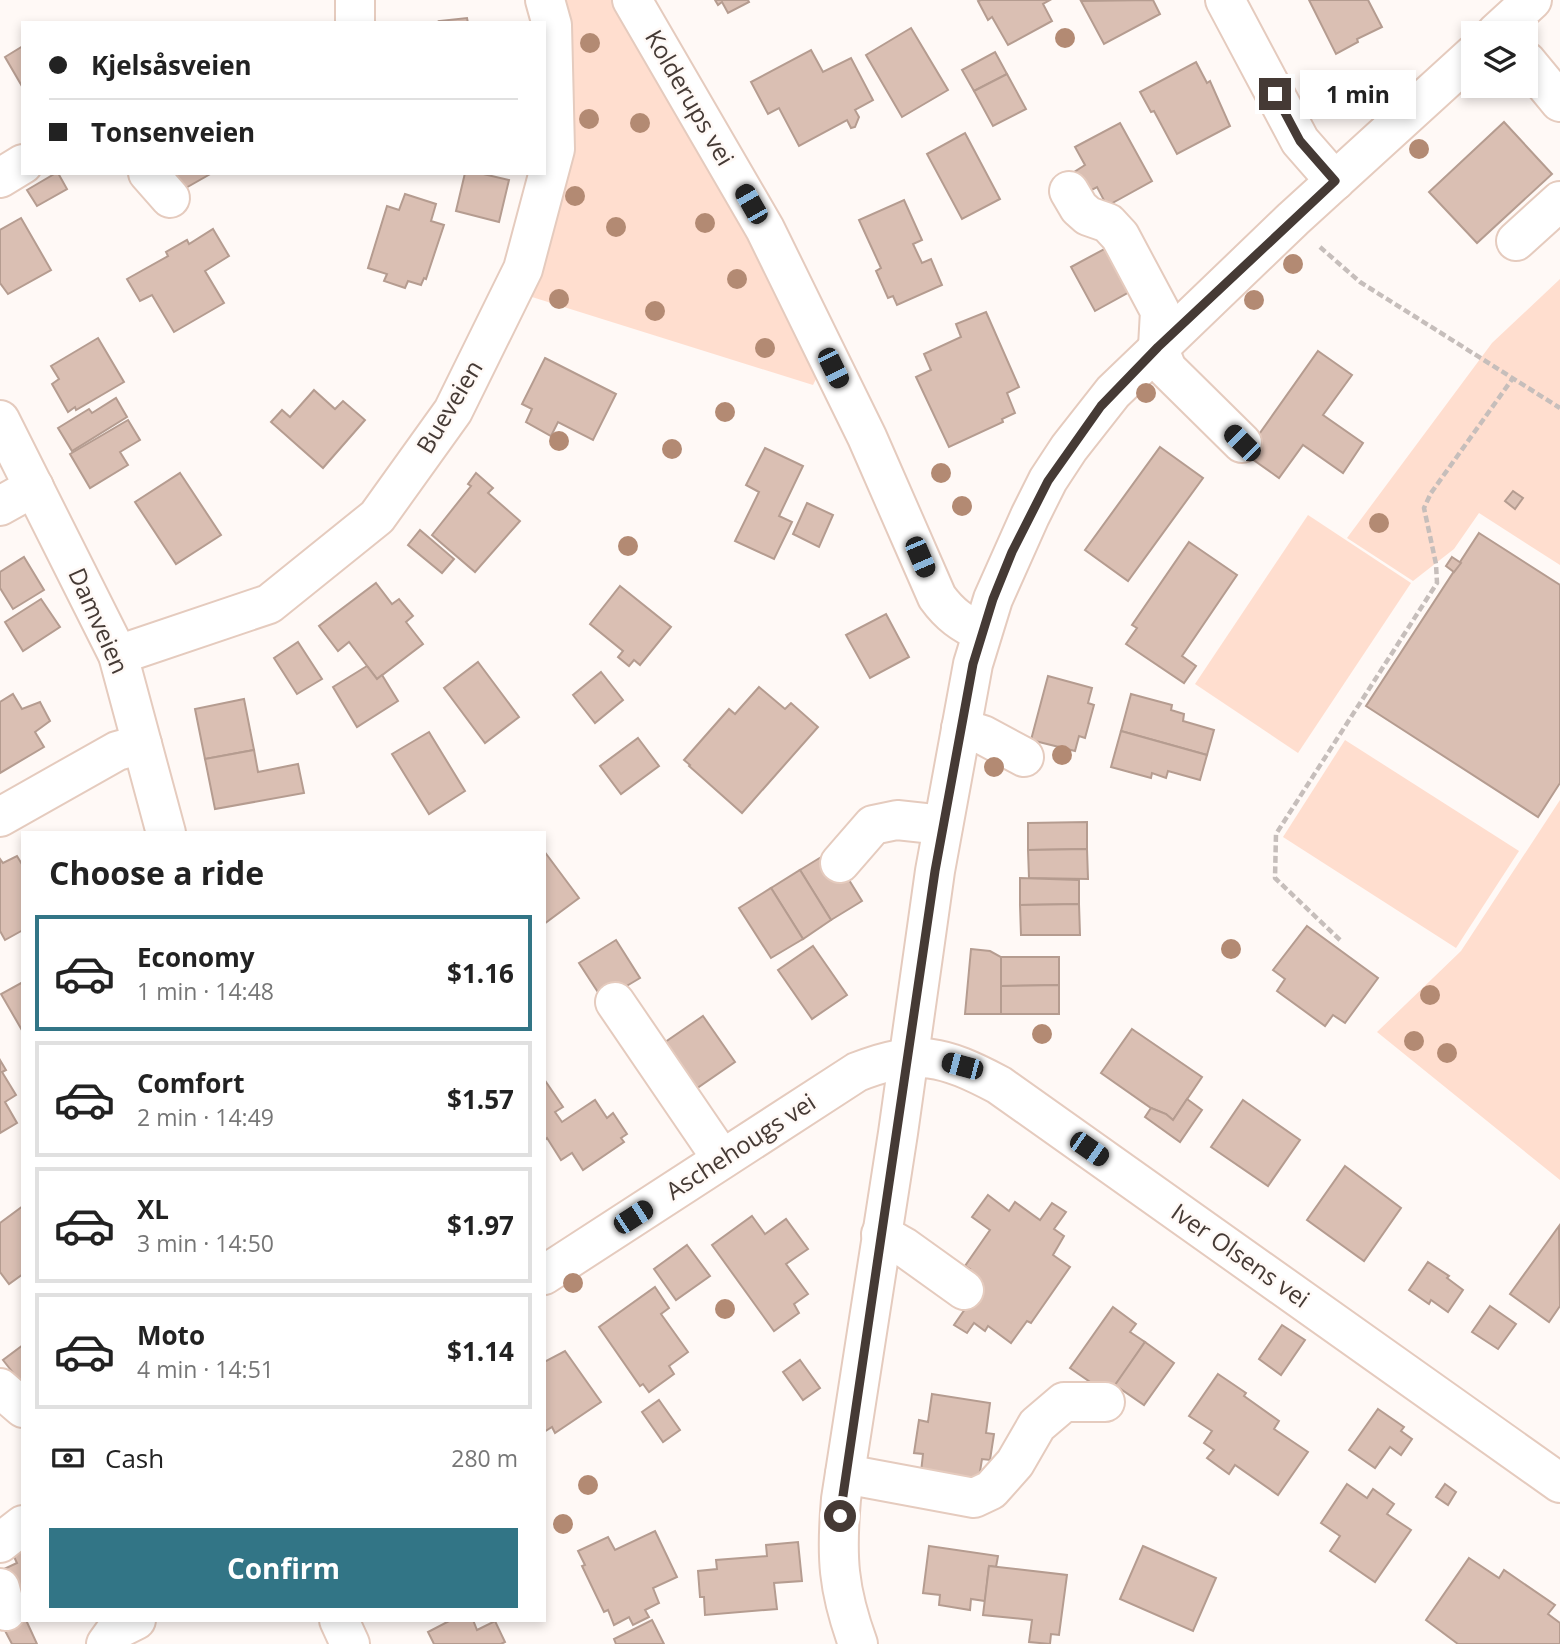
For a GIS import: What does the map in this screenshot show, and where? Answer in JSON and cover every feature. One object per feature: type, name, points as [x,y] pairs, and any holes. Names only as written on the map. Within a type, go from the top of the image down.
[{"type":"street","points":[[355,0],[355,21]]},
{"type":"street","name":"Bueveien","points":[[118,656],[269,604],[377,517],[453,411],[523,269],[555,149],[552,24],[545,0]]},
{"type":"street","name":"Kolderups vei","points":[[632,0],[765,229],[867,437],[937,597],[958,622],[982,633]]},
{"type":"street","points":[[1225,0],[1300,141],[1335,181]]},
{"type":"street","points":[[1510,21],[1532,0]]},
{"type":"street","points":[[858,1644],[841,1589],[839,1569],[838,1532],[845,1474],[943,825],[973,664],[1012,552],[1048,481],[1105,401],[1158,347],[1461,66]]},
{"type":"street","points":[[1538,75],[1560,102]]},
{"type":"street","points":[[0,178],[21,165]]},
{"type":"street","points":[[1069,191],[1079,208],[1088,216],[1108,223],[1120,236],[1160,311],[1158,347],[1167,369],[1242,443]]},
{"type":"street","points":[[1516,241],[1560,201]]},
{"type":"street","name":"Damveien","points":[[0,421],[118,656],[165,831]]},
{"type":"street","points":[[0,506],[34,486]]},
{"type":"street","points":[[961,728],[983,734],[1024,757]]},
{"type":"street","points":[[0,817],[117,751],[142,744]]},
{"type":"street","points":[[841,863],[873,825],[897,820],[943,825]]},
{"type":"street","points":[[615,1002],[722,1159]]},
{"type":"street","name":"Aschehougs vei","points":[[546,1274],[857,1072],[883,1062],[909,1057]]},
{"type":"street","name":"Iver Olsens vei","points":[[909,1057],[936,1059],[962,1066],[999,1085],[1560,1483]]},
{"type":"street","points":[[881,1234],[964,1290]]},
{"type":"street","points":[[0,1388],[21,1406]]},
{"type":"street","points":[[845,1474],[974,1498],[991,1490],[1014,1463],[1037,1425],[1064,1402],[1105,1402]]},
{"type":"street","points":[[0,1543],[21,1527]]},
{"type":"street","points":[[106,1644],[116,1630],[132,1622]]},
{"type":"street","points":[[340,1622],[350,1644]]},
{"type":"path","points":[[1319,246],[1360,282],[1560,408]]},
{"type":"path","points":[[1340,940],[1275,878],[1276,834],[1437,583],[1436,564],[1424,508],[1431,493],[1513,378]]},
{"type":"shaded area","points":[[555,0],[614,0],[718,176],[820,371],[813,385],[532,297],[564,163]]},
{"type":"shaded area","points":[[1560,279],[1560,565],[1479,513],[1454,549],[1413,581],[1347,538],[1492,343]]},
{"type":"shaded area","points":[[1308,515],[1411,583],[1298,753],[1195,684]]},
{"type":"shaded area","points":[[1345,740],[1519,851],[1456,948],[1283,837]]},
{"type":"shaded area","points":[[1560,800],[1560,1180],[1377,1032],[1461,951]]},
{"type":"building","points":[[715,0],[749,2],[728,13],[722,2],[718,5]]},
{"type":"building","points":[[1050,0],[1043,4],[1052,21],[1008,45],[992,17],[988,20],[978,1]]},
{"type":"building","points":[[1153,0],[1160,14],[1104,44],[1081,1]]},
{"type":"building","points":[[1309,0],[1368,0],[1382,27],[1357,39],[1358,42],[1336,54]]},
{"type":"building","points":[[467,18],[468,21],[439,21]]},
{"type":"building","points":[[911,28],[948,90],[902,117],[866,55]]},
{"type":"building","points":[[21,47],[21,85],[5,57]]},
{"type":"building","points":[[811,50],[823,72],[851,58],[873,100],[855,110],[859,117],[855,127],[851,128],[847,120],[799,146],[779,108],[768,114],[751,82]]},
{"type":"building","points":[[995,52],[1007,74],[974,91],[962,70]]},
{"type":"building","points":[[1196,62],[1207,83],[1210,81],[1230,126],[1177,154],[1154,111],[1151,112],[1140,92]]},
{"type":"building","points":[[1007,74],[1026,109],[993,126],[974,91]]},
{"type":"building","points":[[1504,122],[1552,174],[1477,243],[1429,192]]},
{"type":"building","points":[[1120,123],[1152,181],[1107,206],[1097,187],[1086,193],[1068,176],[1085,165],[1075,147]]},
{"type":"building","points":[[965,133],[1000,199],[962,219],[927,154]]},
{"type":"building","points":[[53,175],[59,175],[67,189],[37,206],[27,190]]},
{"type":"building","points":[[175,175],[208,175],[184,189]]},
{"type":"building","points":[[465,175],[488,175],[509,180],[499,222],[456,211]]},
{"type":"building","points":[[405,194],[436,204],[431,221],[444,225],[426,279],[424,278],[421,285],[408,281],[405,288],[384,281],[387,274],[368,268],[387,206],[399,210]]},
{"type":"building","points":[[904,200],[922,240],[913,244],[922,263],[931,259],[942,285],[897,305],[893,296],[888,298],[876,271],[881,268],[859,220]]},
{"type":"building","points":[[21,218],[51,270],[8,294],[0,283],[0,230]]},
{"type":"building","points":[[213,229],[229,256],[205,271],[224,303],[174,332],[152,295],[140,301],[127,279],[168,256],[166,252],[187,240],[189,244]]},
{"type":"building","points":[[1108,247],[1131,291],[1095,311],[1071,267]]},
{"type":"building","points":[[986,312],[1019,387],[1007,393],[1015,413],[1002,419],[1003,422],[949,447],[916,377],[931,370],[924,354],[961,337],[956,324]]},
{"type":"building","points":[[98,338],[124,382],[68,412],[52,384],[59,379],[51,366]]},
{"type":"building","points":[[1318,351],[1352,375],[1323,415],[1363,443],[1343,473],[1303,445],[1279,478],[1245,454]]},
{"type":"building","points":[[545,358],[616,394],[593,440],[558,422],[551,436],[526,422],[532,409],[522,404]]},
{"type":"building","points":[[314,390],[335,409],[343,401],[365,420],[323,468],[271,422],[282,410],[290,417]]},
{"type":"building","points":[[116,398],[127,417],[72,451],[58,428],[89,409],[92,413]]},
{"type":"building","points":[[128,420],[140,440],[120,452],[128,465],[90,488],[70,454]]},
{"type":"building","points":[[1160,447],[1203,478],[1128,581],[1085,550]]},
{"type":"building","points":[[765,448],[803,466],[779,516],[792,522],[774,559],[735,541],[759,492],[746,485]]},
{"type":"building","points":[[180,473],[221,535],[176,564],[135,502]]},
{"type":"building","points":[[476,473],[493,488],[488,493],[520,521],[475,572],[432,535],[471,486],[468,484]]},
{"type":"building","points":[[1513,491],[1523,498],[1515,509],[1505,501]]},
{"type":"building","points":[[807,503],[833,515],[819,547],[793,534]]},
{"type":"building","points":[[420,530],[454,559],[442,573],[408,545]]},
{"type":"building","points":[[1479,533],[1560,585],[1560,783],[1538,817],[1366,706]]},
{"type":"building","points":[[1189,542],[1237,575],[1182,656],[1196,666],[1184,683],[1126,644],[1137,628],[1132,625]]},
{"type":"building","points":[[24,557],[44,590],[13,609],[0,588],[0,572]]},
{"type":"building","points":[[1452,557],[1461,563],[1454,572],[1446,566]]},
{"type":"building","points":[[376,583],[392,604],[399,599],[413,616],[406,622],[423,644],[377,679],[349,642],[338,651],[319,626]]},
{"type":"building","points":[[620,586],[671,627],[640,665],[634,660],[629,666],[618,657],[623,651],[590,624]]},
{"type":"building","points":[[41,599],[60,627],[23,651],[5,622]]},
{"type":"building","points":[[886,614],[909,657],[870,678],[846,635]]},
{"type":"building","points":[[298,642],[322,679],[297,694],[274,658]]},
{"type":"building","points":[[478,662],[519,717],[485,743],[444,688]]},
{"type":"building","points":[[367,666],[377,679],[382,675],[398,701],[357,727],[333,687]]},
{"type":"building","points":[[601,672],[623,700],[595,723],[573,695]]},
{"type":"building","points":[[1048,676],[1092,688],[1088,703],[1094,705],[1085,738],[1079,736],[1075,751],[1031,740]]},
{"type":"building","points":[[759,687],[785,709],[791,703],[818,727],[742,813],[684,760],[729,709],[735,714]]},
{"type":"building","points":[[13,694],[22,709],[40,702],[50,721],[35,732],[44,747],[0,773],[0,702]]},
{"type":"building","points":[[1131,694],[1172,705],[1171,710],[1184,714],[1183,721],[1214,730],[1207,755],[1121,731]]},
{"type":"building","points":[[244,699],[254,750],[205,759],[195,709]]},
{"type":"building","points":[[1121,731],[1207,755],[1200,780],[1168,771],[1166,778],[1152,773],[1151,778],[1111,767]]},
{"type":"building","points":[[429,732],[465,791],[429,814],[392,754]]},
{"type":"building","points":[[638,738],[659,766],[621,794],[600,766]]},
{"type":"building","points":[[254,750],[258,772],[298,764],[304,793],[215,809],[205,759]]},
{"type":"building","points":[[1087,822],[1087,849],[1028,850],[1028,823]]},
{"type":"building","points":[[1087,849],[1088,879],[1029,878],[1028,850]]},
{"type":"building","points":[[831,851],[862,901],[831,920],[800,870]]},
{"type":"building","points":[[546,854],[579,898],[546,923]]},
{"type":"building","points":[[17,856],[21,863],[21,931],[5,940],[0,931],[0,859],[3,863]]},
{"type":"building","points":[[800,870],[831,920],[803,939],[771,888]]},
{"type":"building","points":[[1020,878],[1079,880],[1079,904],[1020,905]]},
{"type":"building","points":[[771,888],[803,939],[771,958],[739,908]]},
{"type":"building","points":[[1079,904],[1080,935],[1021,935],[1020,905]]},
{"type":"building","points":[[1307,926],[1378,978],[1345,1023],[1333,1015],[1325,1026],[1277,991],[1285,979],[1273,970]]},
{"type":"building","points":[[616,940],[640,978],[603,1000],[579,963]]},
{"type":"building","points":[[813,946],[847,995],[812,1019],[778,970]]},
{"type":"building","points":[[971,949],[990,951],[1001,957],[1001,1014],[965,1014]]},
{"type":"building","points":[[1001,957],[1059,957],[1059,985],[1001,986]]},
{"type":"building","points":[[21,983],[21,1029],[1,994]]},
{"type":"building","points":[[1059,985],[1059,1014],[1001,1014],[1001,986]]},
{"type":"building","points":[[703,1016],[735,1062],[690,1093],[658,1047]]},
{"type":"building","points":[[1132,1029],[1202,1077],[1173,1120],[1101,1073]]},
{"type":"building","points":[[0,1060],[6,1070],[2,1072],[16,1095],[5,1102],[17,1123],[0,1133]]},
{"type":"building","points":[[546,1082],[563,1107],[555,1112],[562,1122],[595,1100],[607,1118],[613,1113],[627,1134],[621,1138],[624,1142],[583,1170],[572,1153],[561,1160],[547,1138]]},
{"type":"building","points":[[1187,1099],[1202,1110],[1180,1142],[1145,1117],[1151,1108],[1173,1120]]},
{"type":"building","points":[[1243,1100],[1300,1140],[1268,1186],[1211,1147]]},
{"type":"building","points":[[1345,1166],[1401,1208],[1364,1261],[1307,1220]]},
{"type":"building","points":[[988,1195],[1009,1211],[1015,1202],[1040,1220],[1052,1203],[1066,1212],[1054,1229],[1064,1236],[1053,1255],[1070,1267],[1031,1323],[1027,1321],[1011,1343],[988,1326],[985,1331],[974,1323],[967,1333],[954,1325],[965,1309],[955,1303],[962,1281],[970,1269],[965,1266],[990,1230],[972,1217]]},
{"type":"building","points":[[21,1207],[21,1275],[9,1284],[0,1272],[0,1223]]},
{"type":"building","points":[[752,1216],[765,1234],[786,1219],[808,1249],[786,1264],[808,1294],[794,1304],[799,1313],[774,1331],[712,1245]]},
{"type":"building","points":[[1559,1226],[1560,1306],[1549,1322],[1510,1294]]},
{"type":"building","points":[[687,1245],[710,1276],[676,1300],[654,1269]]},
{"type":"building","points":[[1428,1262],[1449,1276],[1447,1278],[1463,1290],[1448,1312],[1431,1300],[1429,1304],[1409,1290]]},
{"type":"building","points":[[655,1287],[669,1308],[661,1314],[688,1352],[669,1366],[674,1374],[649,1392],[643,1384],[640,1386],[599,1327]]},
{"type":"building","points":[[1490,1306],[1516,1324],[1498,1349],[1472,1332]]},
{"type":"building","points":[[1113,1307],[1136,1324],[1130,1332],[1145,1342],[1109,1395],[1070,1368]]},
{"type":"building","points":[[1282,1325],[1305,1340],[1281,1375],[1259,1359]]},
{"type":"building","points":[[1145,1342],[1174,1363],[1144,1405],[1115,1385]]},
{"type":"building","points":[[21,1346],[21,1383],[3,1360]]},
{"type":"building","points":[[565,1351],[601,1402],[555,1433],[552,1427],[546,1431],[546,1361]]},
{"type":"building","points":[[800,1360],[820,1388],[803,1400],[783,1372]]},
{"type":"building","points":[[1218,1374],[1279,1421],[1274,1429],[1308,1452],[1278,1495],[1235,1465],[1229,1474],[1207,1458],[1214,1450],[1204,1443],[1212,1431],[1189,1416]]},
{"type":"building","points":[[932,1394],[990,1403],[986,1433],[994,1434],[990,1460],[982,1459],[977,1490],[920,1481],[923,1454],[914,1453],[919,1420],[928,1422]]},
{"type":"building","points":[[659,1400],[680,1430],[663,1442],[642,1412]]},
{"type":"building","points":[[1378,1409],[1404,1427],[1401,1431],[1412,1439],[1401,1455],[1390,1447],[1375,1468],[1349,1450]]},
{"type":"building","points":[[1347,1484],[1367,1498],[1373,1489],[1394,1504],[1387,1514],[1411,1530],[1375,1582],[1330,1551],[1340,1536],[1321,1523]]},
{"type":"building","points":[[1445,1484],[1456,1492],[1448,1505],[1436,1497]]},
{"type":"building","points":[[655,1531],[677,1577],[653,1588],[659,1603],[645,1610],[649,1617],[633,1625],[629,1617],[614,1625],[608,1610],[604,1612],[582,1566],[585,1565],[578,1551],[608,1537],[615,1550]]},
{"type":"building","points":[[21,1540],[21,1602],[4,1569],[17,1563],[9,1546]]},
{"type":"building","points":[[798,1542],[802,1581],[774,1583],[777,1609],[705,1615],[704,1597],[700,1597],[698,1571],[717,1569],[716,1560],[767,1556],[766,1545]]},
{"type":"building","points":[[929,1546],[998,1556],[996,1567],[989,1566],[985,1601],[971,1599],[970,1610],[939,1605],[940,1595],[923,1593]]},
{"type":"building","points":[[1143,1546],[1216,1578],[1193,1631],[1120,1599]]},
{"type":"building","points":[[1469,1558],[1499,1578],[1504,1570],[1555,1605],[1548,1614],[1560,1623],[1560,1644],[1458,1644],[1426,1620]]},
{"type":"building","points":[[989,1566],[1067,1575],[1059,1635],[1051,1634],[1050,1644],[1029,1642],[1032,1620],[983,1615]]},
{"type":"building","points":[[21,1617],[21,1622],[27,1622],[37,1644],[12,1644],[2,1625]]},
{"type":"building","points":[[652,1620],[664,1644],[616,1644],[614,1639]]},
{"type":"building","points":[[447,1622],[474,1622],[477,1630],[495,1622],[505,1642],[434,1644],[428,1632]]},
{"type":"route","points":[[840,1516],[935,871],[964,708],[982,633],[1012,552],[1030,516],[1048,481],[1089,421],[1113,391],[1158,347],[1335,181],[1300,141],[1275,94]]}]
